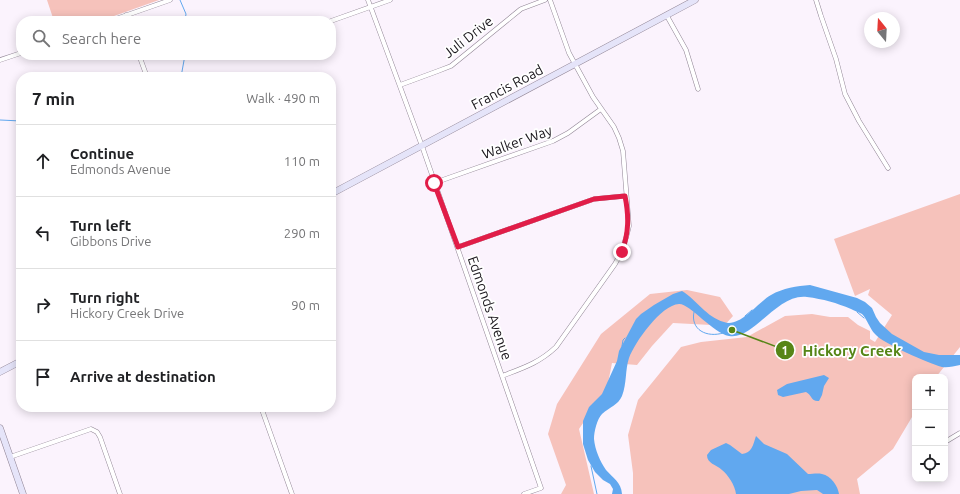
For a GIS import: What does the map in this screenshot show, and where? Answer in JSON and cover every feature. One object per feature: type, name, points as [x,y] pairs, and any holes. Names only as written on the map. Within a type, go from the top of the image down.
[{"type":"street","points":[[126,15],[170,0]]},
{"type":"street","name":"Edmonds Avenue","points":[[368,0],[458,247],[490,344],[541,488],[524,494]]},
{"type":"street","points":[[336,19],[390,0]]},
{"type":"street","name":"Juli Drive","points":[[400,85],[451,66],[521,9],[545,0]]},
{"type":"street","points":[[502,376],[534,364],[546,357],[556,347],[615,264],[622,252],[627,238],[628,210],[625,196],[623,151],[614,127],[601,109],[568,53],[550,0]]},
{"type":"street","name":"Francis Road","points":[[336,191],[695,0]]},
{"type":"street","points":[[816,0],[820,16],[836,60],[845,94],[859,121],[888,168]]},
{"type":"street","points":[[667,16],[686,50],[698,89]]},
{"type":"street","points":[[0,60],[16,55]]},
{"type":"street","points":[[141,60],[144,72]]},
{"type":"street","name":"Walker Way","points":[[434,183],[553,141],[568,133],[601,109]]},
{"type":"street","points":[[458,247],[594,199],[625,196]]},
{"type":"street","points":[[0,372],[16,364]]},
{"type":"street","points":[[263,412],[292,494]]},
{"type":"street","points":[[0,428],[23,494]]},
{"type":"street","points":[[10,457],[91,429],[97,432],[100,437],[120,494]]},
{"type":"street","points":[[948,440],[960,432]]},
{"type":"shaded area","points":[[47,0],[159,0],[114,16],[52,16]]},
{"type":"shaded area","points":[[960,194],[960,347],[938,374],[912,374],[912,417],[893,449],[857,479],[860,494],[633,494],[633,473],[628,435],[638,400],[681,347],[701,342],[747,337],[785,316],[812,314],[830,317],[848,317],[858,325],[870,331],[870,339],[875,342],[892,315],[868,295],[870,289],[855,296],[834,239]]},
{"type":"shaded area","points":[[687,290],[720,297],[733,316],[722,328],[711,325],[673,323],[637,365],[612,363],[607,388],[579,429],[594,494],[561,494],[566,485],[548,434],[557,404],[601,334],[650,294]]},
{"type":"water","points":[[810,285],[857,298],[865,302],[872,308],[880,323],[892,334],[924,352],[939,355],[960,355],[960,365],[942,367],[907,353],[879,338],[873,332],[862,314],[840,305],[819,299],[807,297],[796,298],[786,302],[756,325],[738,336],[723,334],[683,305],[679,304],[672,306],[657,317],[637,343],[629,358],[622,396],[616,404],[602,414],[596,426],[594,439],[598,455],[606,470],[620,486],[622,494],[612,494],[613,489],[610,484],[603,480],[595,472],[588,460],[583,444],[583,421],[589,407],[602,394],[617,361],[619,351],[636,319],[654,305],[673,294],[682,291],[718,320],[730,323],[742,318],[771,295],[790,288]]},
{"type":"water","points":[[824,375],[829,378],[824,386],[819,401],[814,400],[806,392],[783,397],[778,395],[777,390],[787,384]]},
{"type":"water","points":[[756,436],[764,444],[787,454],[808,474],[825,475],[831,479],[836,485],[839,494],[823,494],[817,490],[801,491],[789,494],[736,494],[729,477],[720,468],[708,460],[707,455],[711,450],[726,443],[742,454],[748,452],[752,448]]},
{"type":"waterway","points":[[180,0],[186,16]]},
{"type":"waterway","points":[[182,72],[184,60]]},
{"type":"waterway","points":[[0,120],[16,121]]},
{"type":"waterway","points":[[745,316],[752,310]]},
{"type":"waterway","points":[[694,312],[693,318],[695,324],[701,331],[711,334],[723,333]]},
{"type":"waterway","points":[[857,312],[864,318]]},
{"type":"waterway","points":[[622,346],[625,338]]},
{"type":"waterway","points":[[591,466],[597,494]]},
{"type":"place","name":"Hickory Creek","points":[[732,330]]},
{"type":"route","points":[[434,183],[458,247],[594,199],[625,196],[628,210],[628,226],[627,238],[622,252]]}]
